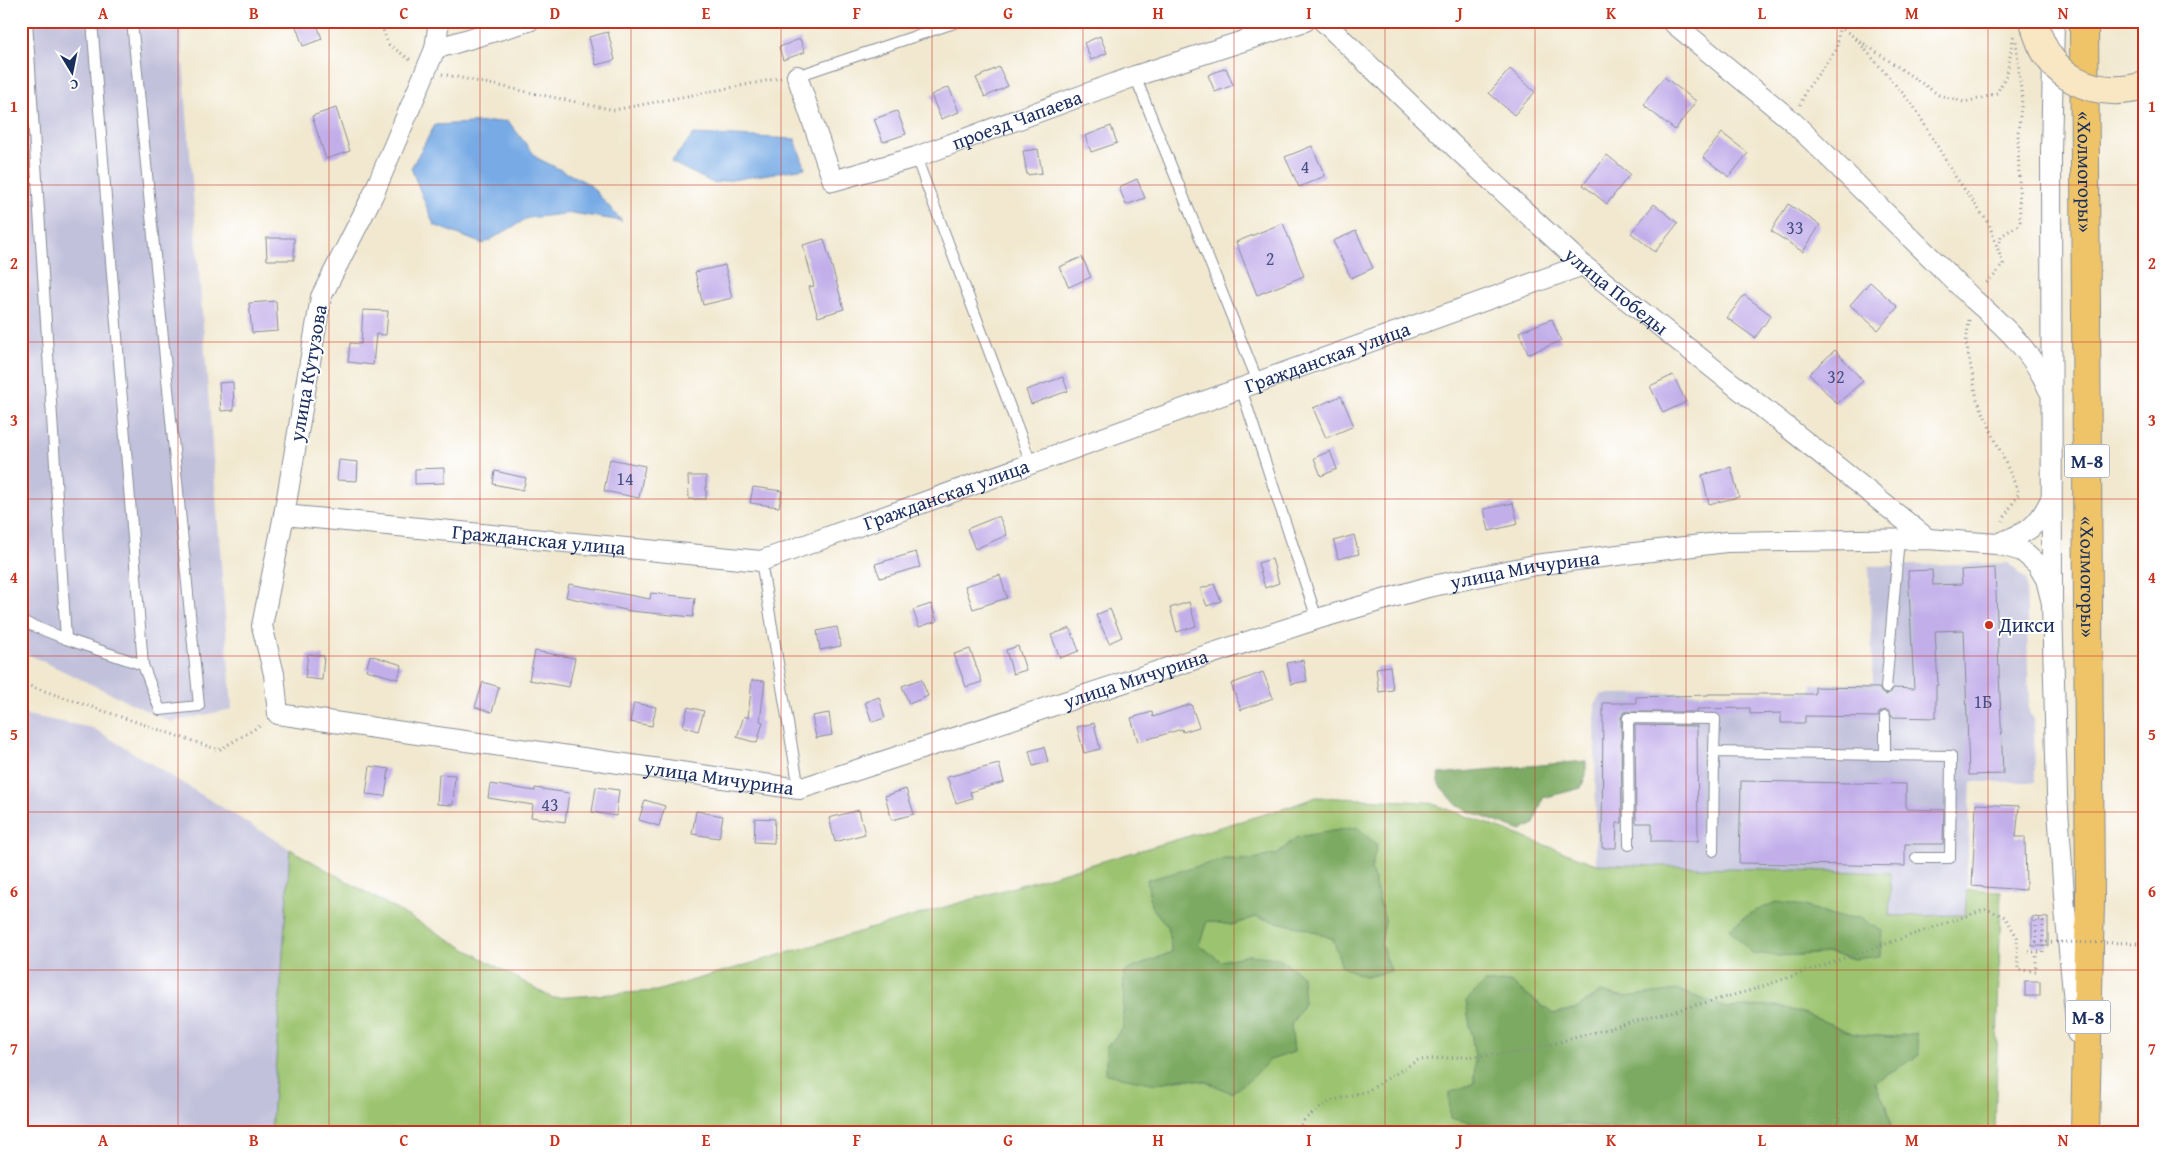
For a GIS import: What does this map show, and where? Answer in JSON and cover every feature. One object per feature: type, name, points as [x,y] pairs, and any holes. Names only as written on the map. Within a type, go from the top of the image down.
[{"type":"highway","name":"«Холмогоры»","points":[[2084,21],[2090,892],[2085,1129]]},
{"type":"main road","points":[[2034,21],[2045,52],[2060,70],[2077,82],[2098,90],[2124,91],[2145,86]]},
{"type":"street","name":"улица Кутузова","points":[[278,714],[274,674],[262,626],[284,516],[321,297],[373,195],[435,49],[439,21]]},
{"type":"street","points":[[435,49],[529,21]]},
{"type":"street","name":"проезд Чапаева","points":[[797,76],[833,181],[916,157],[1135,76],[1305,21]]},
{"type":"street","name":"улица Победы","points":[[1323,21],[1460,152],[1583,265],[1928,539]]},
{"type":"street","points":[[1671,21],[1792,121],[2012,335],[2032,358],[2044,377],[2052,397]]},
{"type":"street","points":[[2054,21],[2050,319],[2052,603],[2057,796],[2064,909],[2085,1129]]},
{"type":"street","name":"Гражданская улица","points":[[284,516],[761,561],[1583,265]]},
{"type":"street","points":[[2012,335],[2033,336],[2044,329],[2050,319]]},
{"type":"street","name":"улица Мичурина","points":[[1997,544],[2029,529],[2042,518],[2052,498]]},
{"type":"street","name":"улица Мичурина","points":[[278,714],[799,789],[1317,619],[1428,587],[1534,565],[1726,542],[1928,539],[1997,544],[2022,551],[2037,564],[2046,579],[2052,603]]},
{"type":"lane","points":[[27,21],[66,639]]},
{"type":"lane","points":[[92,21],[143,665],[160,710],[199,706],[132,21]]},
{"type":"lane","points":[[797,76],[960,21]]},
{"type":"lane","points":[[1135,76],[1249,385],[1317,619]]},
{"type":"lane","points":[[916,157],[1031,463]]},
{"type":"lane","points":[[1886,688],[1899,539]]},
{"type":"lane","points":[[761,561],[799,789]]},
{"type":"lane","points":[[21,621],[66,639],[143,665]]},
{"type":"lane","points":[[1885,717],[1885,755]]},
{"type":"lane","points":[[1629,846],[1628,718],[1715,719],[1712,852]]},
{"type":"lane","points":[[1714,752],[1952,756],[1950,858],[1916,858]]},
{"type":"path","points":[[380,21],[388,44],[425,71],[614,110],[797,76]]},
{"type":"path","points":[[1831,21],[1838,28],[1939,95],[1964,102],[1997,93],[2008,74],[2015,25],[2022,100],[2018,132],[2020,221],[2017,226],[2001,236],[1999,250]]},
{"type":"path","points":[[1792,121],[1807,89],[1837,49],[1837,21]]},
{"type":"path","points":[[1295,1133],[1306,1119],[1330,1102],[1367,1092],[1418,1060],[1518,1053],[1752,990],[1987,909],[2005,917],[2017,937],[2018,970],[2036,971],[2036,952]]},
{"type":"path","points":[[2028,952],[2043,952],[2043,920],[2036,920],[2036,942],[2145,943]]},
{"type":"shaded area","points":[[21,21],[180,21],[232,709],[171,722],[21,651]]},
{"type":"shaded area","points":[[2008,563],[2026,579],[2029,713],[2034,719],[2035,782],[1971,782],[1965,915],[1889,916],[1891,873],[1596,864],[1595,704],[1602,694],[1811,692],[1812,684],[1873,683],[1869,566]]},
{"type":"shaded area","points":[[21,714],[93,728],[290,849],[271,1133],[21,1133]]},
{"type":"green space","points":[[1586,761],[1586,775],[1581,788],[1543,798],[1534,824],[1521,831],[1458,806],[1440,786],[1438,774]]},
{"type":"green space","points":[[1316,797],[1428,802],[1596,864],[1891,873],[1889,916],[1965,915],[1967,889],[2001,891],[1995,1133],[1892,1133],[1887,1106],[1874,1082],[1919,1055],[1916,1033],[1891,1037],[1854,1034],[1806,1014],[1778,1006],[1726,1008],[1678,990],[1626,997],[1600,992],[1578,1008],[1553,1014],[1510,982],[1484,983],[1466,1001],[1475,1057],[1474,1083],[1503,1130],[1566,1123],[1648,1133],[271,1133],[290,849],[552,998],[656,991],[1289,807]],"holes":[[[1297,837],[1371,870],[1385,920],[1381,945],[1391,970],[1333,939],[1307,929],[1256,917],[1232,925],[1207,921],[1199,945],[1221,962],[1249,955],[1304,1003],[1291,1025],[1294,1052],[1270,1060],[1252,1078],[1231,1092],[1202,1081],[1186,1079],[1156,1084],[1106,1048],[1123,1028],[1124,972],[1172,952],[1167,926],[1151,906],[1225,859],[1250,860],[1277,854]],[[1805,906],[1832,916],[1860,918],[1855,959],[1830,953],[1779,956],[1729,929],[1751,913]]]},
{"type":"green space","points":[[1357,827],[1377,845],[1371,870],[1385,920],[1381,945],[1391,971],[1366,977],[1342,967],[1333,939],[1307,929],[1256,917],[1232,925],[1207,921],[1199,945],[1221,961],[1249,955],[1278,958],[1302,975],[1304,1003],[1291,1025],[1294,1052],[1270,1060],[1252,1078],[1231,1093],[1208,1082],[1182,1078],[1156,1084],[1106,1074],[1106,1048],[1123,1028],[1124,972],[1172,952],[1167,926],[1151,906],[1147,880],[1225,859],[1250,860],[1277,854],[1297,837]]},
{"type":"green space","points":[[1776,902],[1805,906],[1832,916],[1860,918],[1882,931],[1880,956],[1855,959],[1830,953],[1779,956],[1752,953],[1729,929],[1751,913]]},
{"type":"green space","points":[[1510,982],[1553,1014],[1578,1008],[1600,992],[1626,997],[1678,990],[1726,1008],[1778,1006],[1806,1014],[1854,1034],[1891,1037],[1916,1033],[1919,1055],[1874,1082],[1887,1106],[1892,1133],[1648,1133],[1566,1123],[1503,1130],[1450,1118],[1449,1093],[1474,1083],[1475,1057],[1466,1001],[1484,983]]},
{"type":"water","points":[[508,121],[537,158],[589,184],[622,221],[572,213],[528,218],[483,244],[434,225],[411,168],[435,125]]},
{"type":"water","points":[[694,134],[795,139],[805,168],[713,183],[671,162]]},
{"type":"building","points":[[294,21],[316,21],[322,39],[303,46]]},
{"type":"building","points":[[608,32],[615,60],[596,65],[589,37]]},
{"type":"building","points":[[1100,36],[1107,53],[1091,60],[1084,43]]},
{"type":"building","points":[[800,39],[805,52],[783,60],[779,47]]},
{"type":"building","points":[[999,67],[1008,86],[985,97],[976,78]]},
{"type":"building","points":[[1226,68],[1233,85],[1215,92],[1208,75]]},
{"type":"building","points":[[1510,69],[1535,92],[1514,115],[1489,93]]},
{"type":"building","points":[[1664,77],[1696,101],[1675,130],[1643,105]]},
{"type":"building","points":[[949,87],[959,112],[941,119],[931,95]]},
{"type":"building","points":[[336,108],[350,151],[326,159],[312,116]]},
{"type":"building","points":[[897,111],[906,134],[883,142],[874,119]]},
{"type":"building","points":[[1111,126],[1117,143],[1091,152],[1085,136]]},
{"type":"building","points":[[1722,133],[1748,153],[1729,177],[1703,157]]},
{"type":"building","points":[[1312,146],[1325,176],[1299,187],[1285,157]]},
{"type":"building","points":[[1038,149],[1042,173],[1027,175],[1023,151]]},
{"type":"building","points":[[1607,155],[1630,174],[1607,204],[1583,185]]},
{"type":"building","points":[[1137,179],[1145,198],[1126,205],[1119,187]]},
{"type":"building","points":[[1654,204],[1678,223],[1655,252],[1631,233]]},
{"type":"building","points":[[1788,204],[1820,225],[1803,252],[1771,231]]},
{"type":"building","points":[[1283,223],[1304,276],[1257,295],[1236,242]]},
{"type":"building","points":[[1356,231],[1373,268],[1351,278],[1333,241]]},
{"type":"building","points":[[266,238],[294,238],[294,260],[267,260]]},
{"type":"building","points":[[824,239],[844,309],[818,317],[809,287],[814,286],[803,245]]},
{"type":"building","points":[[1082,257],[1091,277],[1069,287],[1059,267]]},
{"type":"building","points":[[725,265],[732,298],[703,305],[695,272]]},
{"type":"building","points":[[1870,282],[1898,307],[1878,330],[1850,305]]},
{"type":"building","points":[[1744,295],[1771,315],[1755,338],[1727,318]]},
{"type":"building","points":[[276,301],[278,331],[252,333],[249,303]]},
{"type":"building","points":[[363,310],[388,311],[386,335],[376,334],[373,365],[348,362],[350,343],[361,344]]},
{"type":"building","points":[[1552,319],[1561,341],[1528,354],[1519,332]]},
{"type":"building","points":[[1835,350],[1863,381],[1837,404],[1809,374]]},
{"type":"building","points":[[1673,375],[1686,402],[1663,413],[1650,386]]},
{"type":"building","points":[[1063,377],[1068,391],[1031,404],[1026,390]]},
{"type":"building","points":[[233,382],[234,410],[221,411],[219,383]]},
{"type":"building","points":[[1341,396],[1354,426],[1326,438],[1313,408]]},
{"type":"building","points":[[1330,451],[1337,469],[1321,476],[1314,458]]},
{"type":"building","points":[[610,459],[645,466],[639,498],[604,491]]},
{"type":"building","points":[[339,460],[358,462],[357,481],[337,480]]},
{"type":"building","points":[[1731,467],[1739,497],[1709,504],[1702,475]]},
{"type":"building","points":[[444,468],[444,483],[415,484],[415,469]]},
{"type":"building","points":[[495,471],[526,478],[523,490],[493,484]]},
{"type":"building","points":[[688,476],[706,476],[706,499],[689,499]]},
{"type":"building","points":[[753,487],[782,491],[779,507],[750,503]]},
{"type":"building","points":[[1513,503],[1518,524],[1489,531],[1484,509]]},
{"type":"building","points":[[999,516],[1007,535],[975,549],[967,529]]},
{"type":"building","points":[[1354,535],[1359,554],[1338,559],[1334,541]]},
{"type":"building","points":[[916,552],[920,567],[880,578],[875,564]]},
{"type":"building","points":[[1272,559],[1279,583],[1265,588],[1258,563]]},
{"type":"building","points":[[1995,568],[2003,774],[1969,775],[1964,630],[1935,631],[1938,685],[1936,685],[1936,718],[1892,717],[1889,711],[1885,710],[1879,713],[1878,717],[1805,716],[1805,723],[1781,723],[1781,713],[1750,714],[1750,708],[1697,709],[1697,712],[1624,712],[1621,718],[1622,823],[1617,823],[1616,848],[1602,848],[1603,703],[1636,703],[1636,697],[1708,694],[1815,694],[1815,687],[1879,688],[1886,695],[1893,688],[1914,689],[1908,571],[1932,570],[1933,585],[1962,584],[1961,570]]},
{"type":"building","points":[[1000,575],[1007,598],[973,609],[965,586]]},
{"type":"building","points":[[569,584],[650,599],[651,593],[695,598],[693,617],[630,611],[566,597]]},
{"type":"building","points":[[1214,584],[1221,601],[1207,606],[1200,589]]},
{"type":"building","points":[[1189,602],[1196,626],[1177,632],[1170,608]]},
{"type":"building","points":[[931,604],[937,621],[919,627],[913,610]]},
{"type":"building","points":[[1110,609],[1122,637],[1109,643],[1096,615]]},
{"type":"building","points":[[837,627],[841,646],[820,650],[817,631]]},
{"type":"building","points":[[1070,628],[1079,651],[1060,658],[1051,635]]},
{"type":"building","points":[[1018,646],[1026,670],[1013,674],[1006,650]]},
{"type":"building","points":[[970,649],[982,682],[966,687],[954,654]]},
{"type":"building","points":[[535,651],[575,658],[569,687],[529,680]]},
{"type":"building","points":[[308,654],[324,656],[322,680],[305,678]]},
{"type":"building","points":[[370,655],[402,665],[398,679],[366,670]]},
{"type":"building","points":[[1303,660],[1307,681],[1291,684],[1287,663]]},
{"type":"building","points":[[1390,666],[1393,690],[1379,692],[1376,668]]},
{"type":"building","points":[[1263,672],[1273,698],[1241,710],[1231,684]]},
{"type":"building","points":[[921,679],[928,696],[909,704],[902,686]]},
{"type":"building","points":[[752,680],[765,681],[760,721],[763,722],[757,743],[737,737],[744,716],[748,718]]},
{"type":"building","points":[[483,682],[499,687],[492,712],[475,707]]},
{"type":"building","points":[[879,697],[885,718],[872,722],[865,702]]},
{"type":"building","points":[[634,703],[656,707],[652,726],[630,722]]},
{"type":"building","points":[[1191,704],[1199,727],[1183,732],[1182,729],[1138,742],[1131,718],[1152,712],[1153,717]]},
{"type":"building","points":[[688,707],[704,711],[698,731],[683,726]]},
{"type":"building","points":[[829,713],[832,735],[816,738],[812,716]]},
{"type":"building","points":[[1094,723],[1100,749],[1084,753],[1077,727]]},
{"type":"building","points":[[1635,725],[1697,726],[1698,841],[1652,841],[1652,823],[1636,823]]},
{"type":"building","points":[[1044,747],[1048,762],[1033,766],[1029,751]]},
{"type":"building","points":[[999,764],[1004,782],[970,792],[972,798],[956,803],[947,777]]},
{"type":"building","points":[[370,766],[389,769],[385,796],[366,794]]},
{"type":"building","points":[[439,774],[455,775],[453,805],[437,804]]},
{"type":"building","points":[[1741,781],[1906,784],[1906,809],[1944,810],[1943,844],[1905,844],[1905,866],[1739,863]]},
{"type":"building","points":[[490,784],[535,791],[535,788],[569,793],[565,822],[531,817],[533,805],[488,798]]},
{"type":"building","points":[[596,787],[619,790],[616,816],[592,812]]},
{"type":"building","points":[[906,789],[914,814],[892,820],[885,796]]},
{"type":"building","points":[[645,800],[665,806],[659,826],[639,820]]},
{"type":"building","points":[[1976,804],[2019,806],[2016,837],[2025,837],[2026,890],[1972,886]]},
{"type":"building","points":[[859,810],[865,834],[835,842],[829,818]]},
{"type":"building","points":[[696,811],[723,816],[719,838],[692,834]]},
{"type":"building","points":[[755,818],[775,819],[774,843],[754,842]]},
{"type":"building","points":[[2032,917],[2048,918],[2048,946],[2032,946]]},
{"type":"building","points":[[2025,981],[2040,981],[2040,996],[2025,996]]},
{"type":"place","name":"Дикси","points":[[1989,625]]}]
